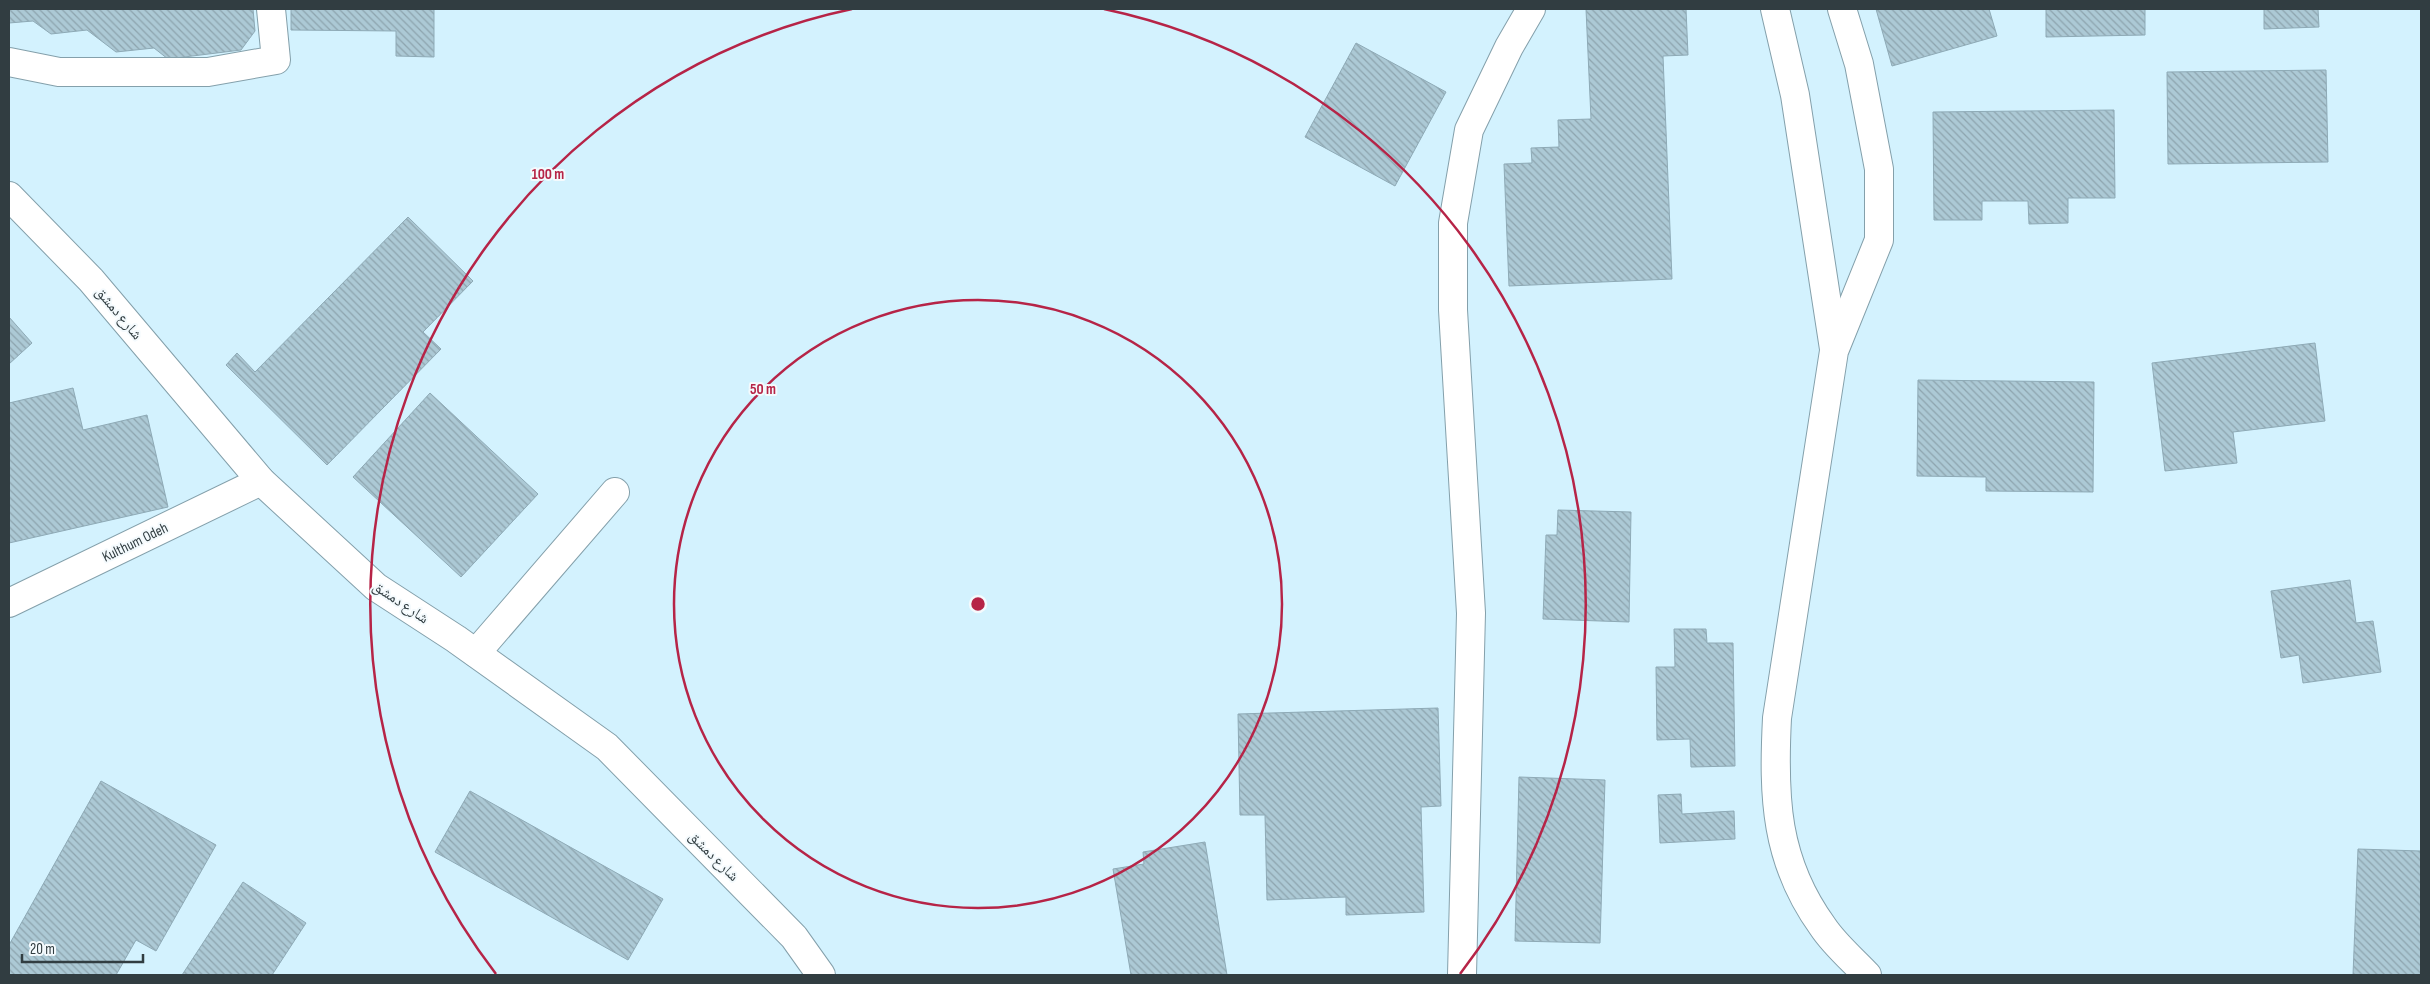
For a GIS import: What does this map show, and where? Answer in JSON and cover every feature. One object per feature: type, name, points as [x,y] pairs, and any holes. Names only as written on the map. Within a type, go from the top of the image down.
[{"type":"street","points":[[9,62],[59,72],[208,72],[276,60],[271,9]]},
{"type":"street","points":[[1462,975],[1471,613],[1453,310],[1453,223],[1469,130],[1509,47],[1531,9]]},
{"type":"street","points":[[1775,9],[1795,95],[1834,351]]},
{"type":"street","points":[[1842,9],[1859,64],[1879,170],[1879,240],[1834,351],[1777,718],[1774,776],[1779,825],[1790,869],[1823,928],[1867,975]]},
{"type":"street","name":"شارع دمشق","points":[[9,196],[91,280],[261,481],[376,587],[476,653],[607,747],[794,937],[821,975]]},
{"type":"street","name":"Kulthum Odeh","points":[[9,604],[261,481]]},
{"type":"street","points":[[476,653],[615,492]]},
{"type":"building","points":[[9,9],[253,9],[255,31],[241,50],[168,59],[154,48],[116,52],[87,30],[51,34],[33,21],[9,23]]},
{"type":"building","points":[[291,9],[434,9],[434,57],[396,56],[396,31],[291,30]]},
{"type":"building","points":[[1586,9],[1686,9],[1688,55],[1663,56],[1672,279],[1509,286],[1504,164],[1532,163],[1531,148],[1559,147],[1558,120],[1591,119]]},
{"type":"building","points":[[1876,9],[1989,9],[1997,36],[1892,66]]},
{"type":"building","points":[[2046,9],[2145,9],[2145,35],[2046,37]]},
{"type":"building","points":[[2264,9],[2318,9],[2319,27],[2264,29]]},
{"type":"building","points":[[1356,43],[1446,92],[1395,186],[1305,137]]},
{"type":"building","points":[[2326,70],[2328,162],[2168,164],[2167,72]]},
{"type":"building","points":[[2114,110],[2115,198],[2068,198],[2068,223],[2029,224],[2028,201],[1982,201],[1982,220],[1934,220],[1933,112]]},
{"type":"building","points":[[408,217],[473,281],[423,332],[441,349],[327,465],[226,365],[237,353],[255,372]]},
{"type":"building","points":[[9,317],[32,343],[9,364]]},
{"type":"building","points":[[2315,343],[2325,421],[2233,432],[2237,463],[2165,471],[2152,363]]},
{"type":"building","points":[[1918,380],[2094,382],[2093,492],[1986,491],[1986,477],[1917,476]]},
{"type":"building","points":[[73,388],[83,430],[147,415],[168,507],[9,543],[9,403]]},
{"type":"building","points":[[430,393],[538,494],[461,577],[353,477]]},
{"type":"building","points":[[1558,510],[1631,512],[1629,622],[1543,619],[1546,535],[1557,535]]},
{"type":"building","points":[[2350,580],[2356,623],[2373,621],[2381,672],[2303,683],[2299,655],[2281,658],[2271,591]]},
{"type":"building","points":[[1674,629],[1706,629],[1707,643],[1733,643],[1735,766],[1691,767],[1690,739],[1657,740],[1656,667],[1675,667]]},
{"type":"building","points":[[1438,708],[1441,806],[1421,807],[1424,912],[1346,915],[1346,897],[1267,900],[1265,815],[1240,815],[1238,714]]},
{"type":"building","points":[[1519,777],[1605,780],[1600,943],[1515,941]]},
{"type":"building","points":[[101,781],[216,845],[156,951],[136,940],[116,975],[9,975],[9,945]]},
{"type":"building","points":[[470,791],[663,899],[628,960],[435,852]]},
{"type":"building","points":[[1681,794],[1682,814],[1734,811],[1735,839],[1660,843],[1658,795]]},
{"type":"building","points":[[1205,842],[1227,975],[1131,975],[1113,869],[1144,864],[1143,852]]},
{"type":"building","points":[[2358,849],[2421,851],[2421,975],[2353,975]]},
{"type":"building","points":[[243,882],[306,923],[272,975],[182,975]]}]
